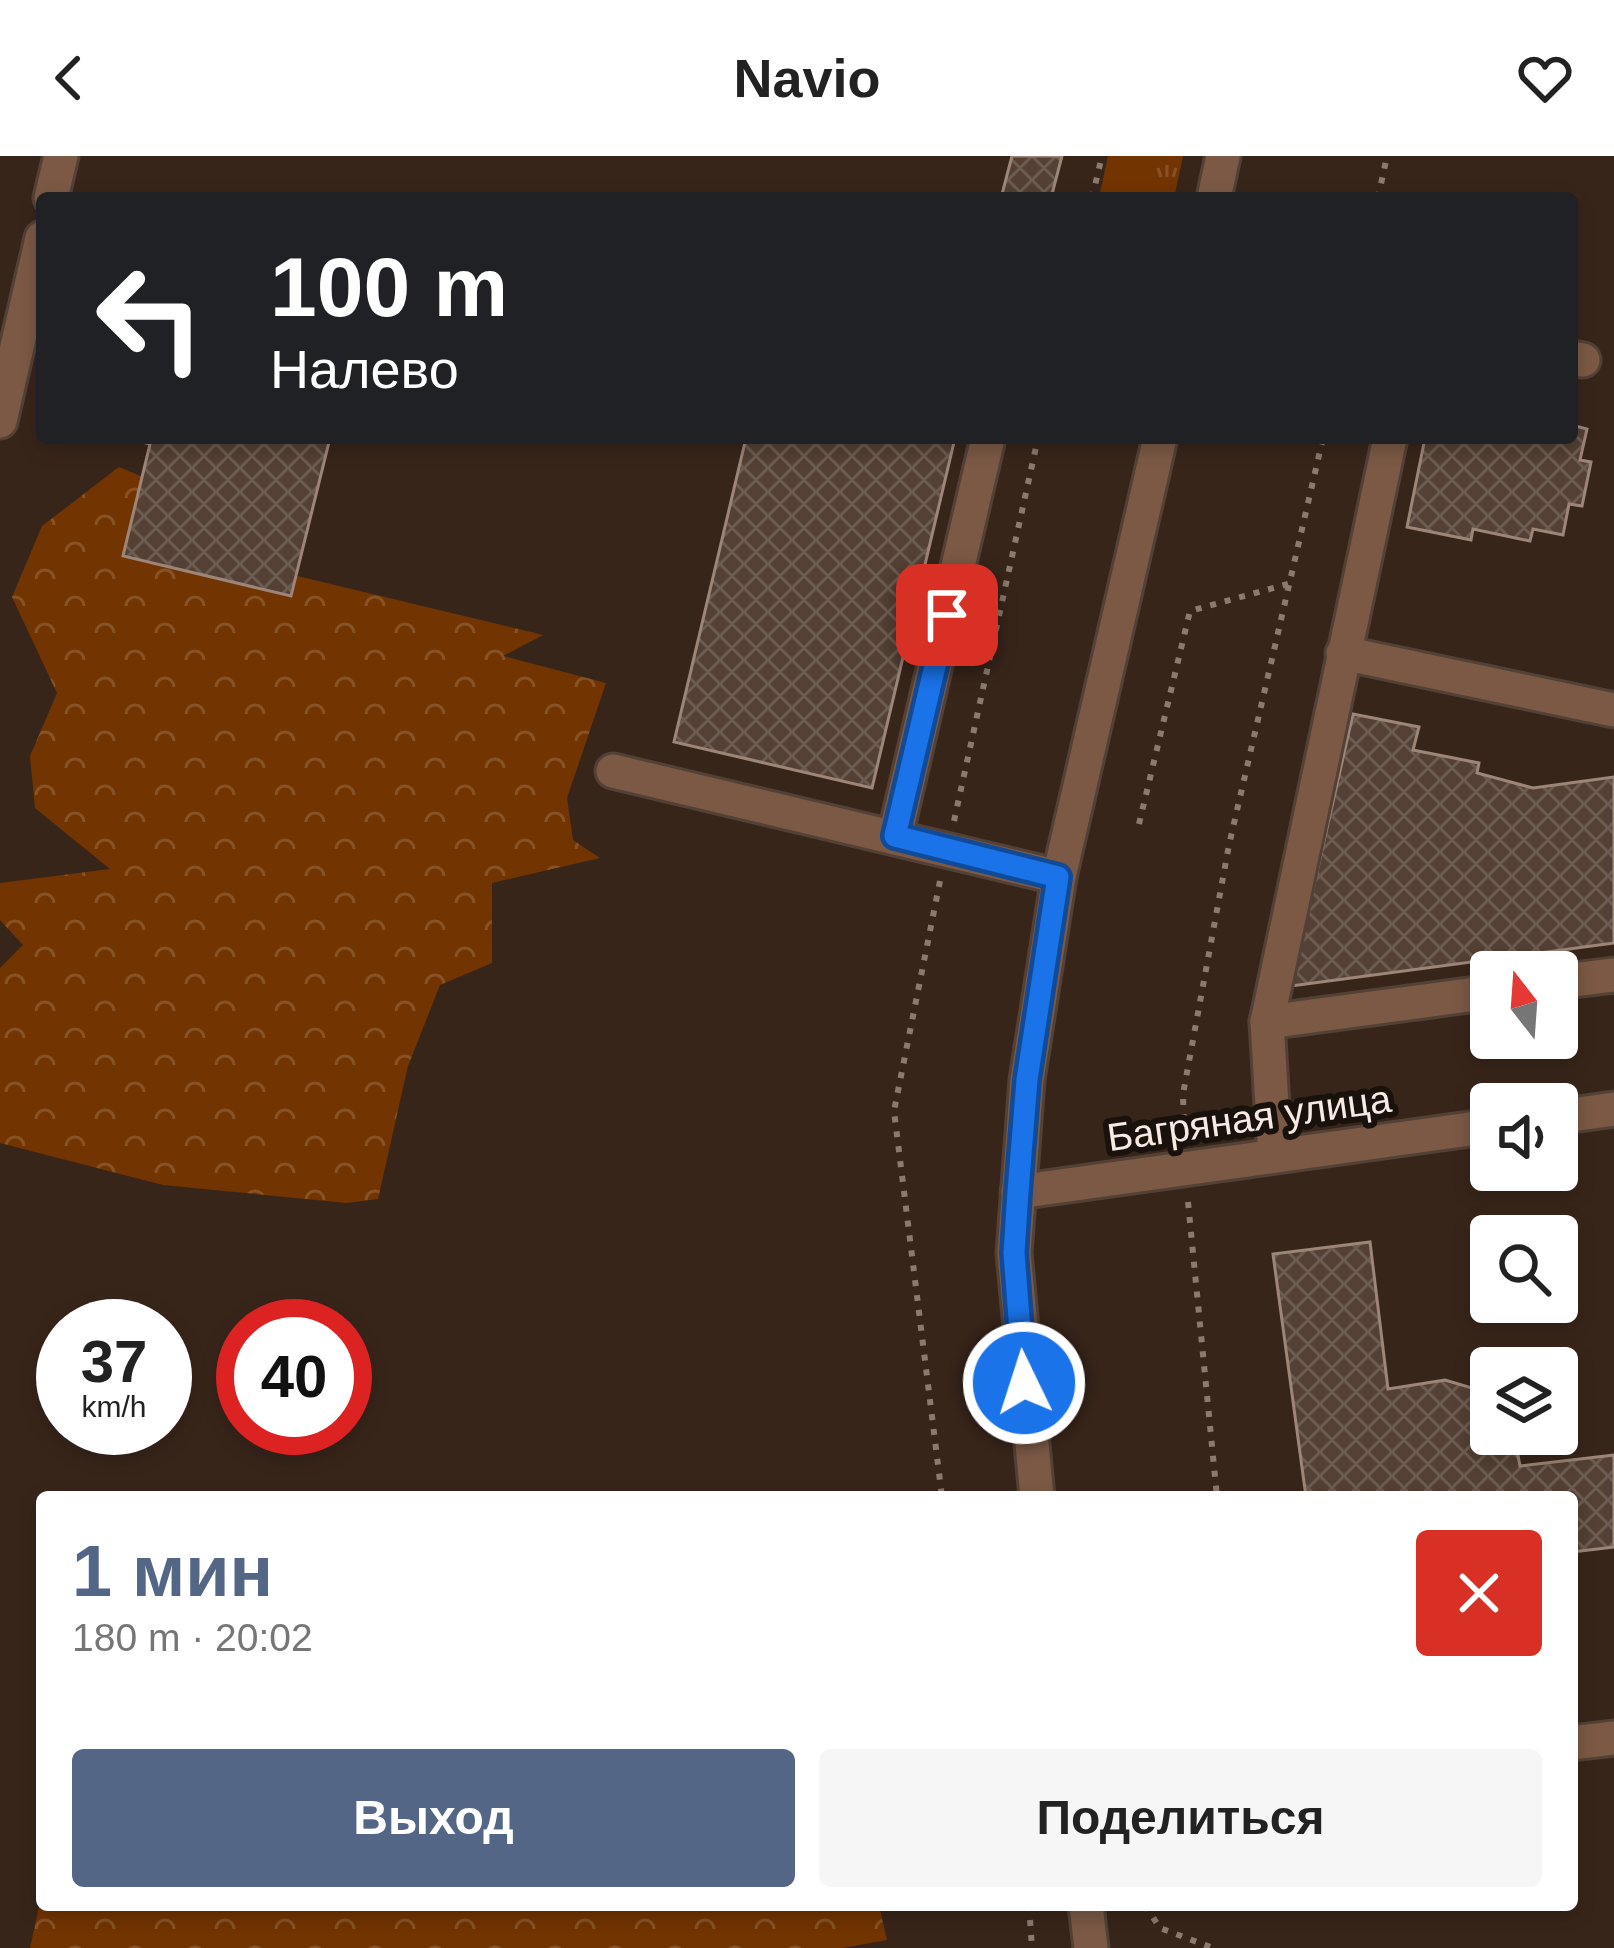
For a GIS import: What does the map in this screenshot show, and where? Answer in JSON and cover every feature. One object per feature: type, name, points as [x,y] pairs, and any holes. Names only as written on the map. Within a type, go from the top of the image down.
[{"type":"street","points":[[52,192],[61,156]]},
{"type":"street","points":[[1215,192],[1223,156]]},
{"type":"street","points":[[0,422],[36,264]]},
{"type":"street","points":[[895,836],[987,444]]},
{"type":"street","points":[[1036,1491],[1014,1253],[1027,1080],[1058,877],[1159,444]]},
{"type":"street","points":[[1275,1156],[1267,1022],[1389,444]]},
{"type":"street","points":[[1343,652],[1614,710]]},
{"type":"street","points":[[613,771],[1058,877]]},
{"type":"street","points":[[1578,979],[1614,974]]},
{"type":"street","points":[[1267,1022],[1470,995]]},
{"type":"street","points":[[1578,1114],[1614,1109]]},
{"type":"street","name":"Багряная улица","points":[[1018,1192],[1470,1129]]},
{"type":"street","points":[[1578,1742],[1614,1738]]},
{"type":"street","points":[[1087,1911],[1091,1948]]},
{"type":"path","points":[[1093,192],[1102,156]]},
{"type":"path","points":[[1379,192],[1388,156]]},
{"type":"path","points":[[941,1491],[894,1111],[1037,444]]},
{"type":"path","points":[[1229,845],[1322,444]]},
{"type":"path","points":[[1139,824],[1190,611],[1289,583]]},
{"type":"path","points":[[1029,1911],[1031,1948]]},
{"type":"path","points":[[1149,1911],[1160,1928],[1214,1948]]},
{"type":"green space","points":[[1108,156],[1183,156],[1175,192],[1100,192]]},
{"type":"green space","points":[[119,467],[207,504],[293,575],[543,635],[503,656],[606,683],[567,798],[573,840],[600,858],[492,883],[492,963],[440,985],[408,1066],[378,1199],[347,1203],[163,1185],[0,1143],[0,968],[23,945],[0,920],[0,883],[110,869],[35,808],[30,756],[57,693],[12,597],[42,526]]},
{"type":"green space","points":[[38,1911],[880,1911],[887,1940],[842,1948],[30,1948]]},
{"type":"building","points":[[1012,156],[1062,156],[1053,192],[1003,192]]},
{"type":"building","points":[[1578,427],[1587,429],[1580,460],[1591,462],[1582,506],[1569,504],[1563,535],[1533,529],[1530,541],[1473,529],[1471,540],[1407,527],[1424,444],[1578,444]]},
{"type":"building","points":[[150,444],[329,444],[291,596],[123,556]]},
{"type":"building","points":[[745,444],[954,444],[872,788],[674,742]]},
{"type":"building","points":[[1353,714],[1419,727],[1413,750],[1479,763],[1477,773],[1533,788],[1614,777],[1614,943],[1554,951],[1470,951],[1470,962],[1291,986]]},
{"type":"building","points":[[1370,1242],[1388,1389],[1445,1380],[1470,1387],[1470,1455],[1518,1455],[1520,1466],[1614,1455],[1614,1547],[1578,1551],[1578,1491],[1305,1491],[1273,1254]]},
{"type":"route","points":[[947,615],[895,836],[1058,877],[1027,1080],[1018,1192],[1014,1253],[1024,1383]]}]
